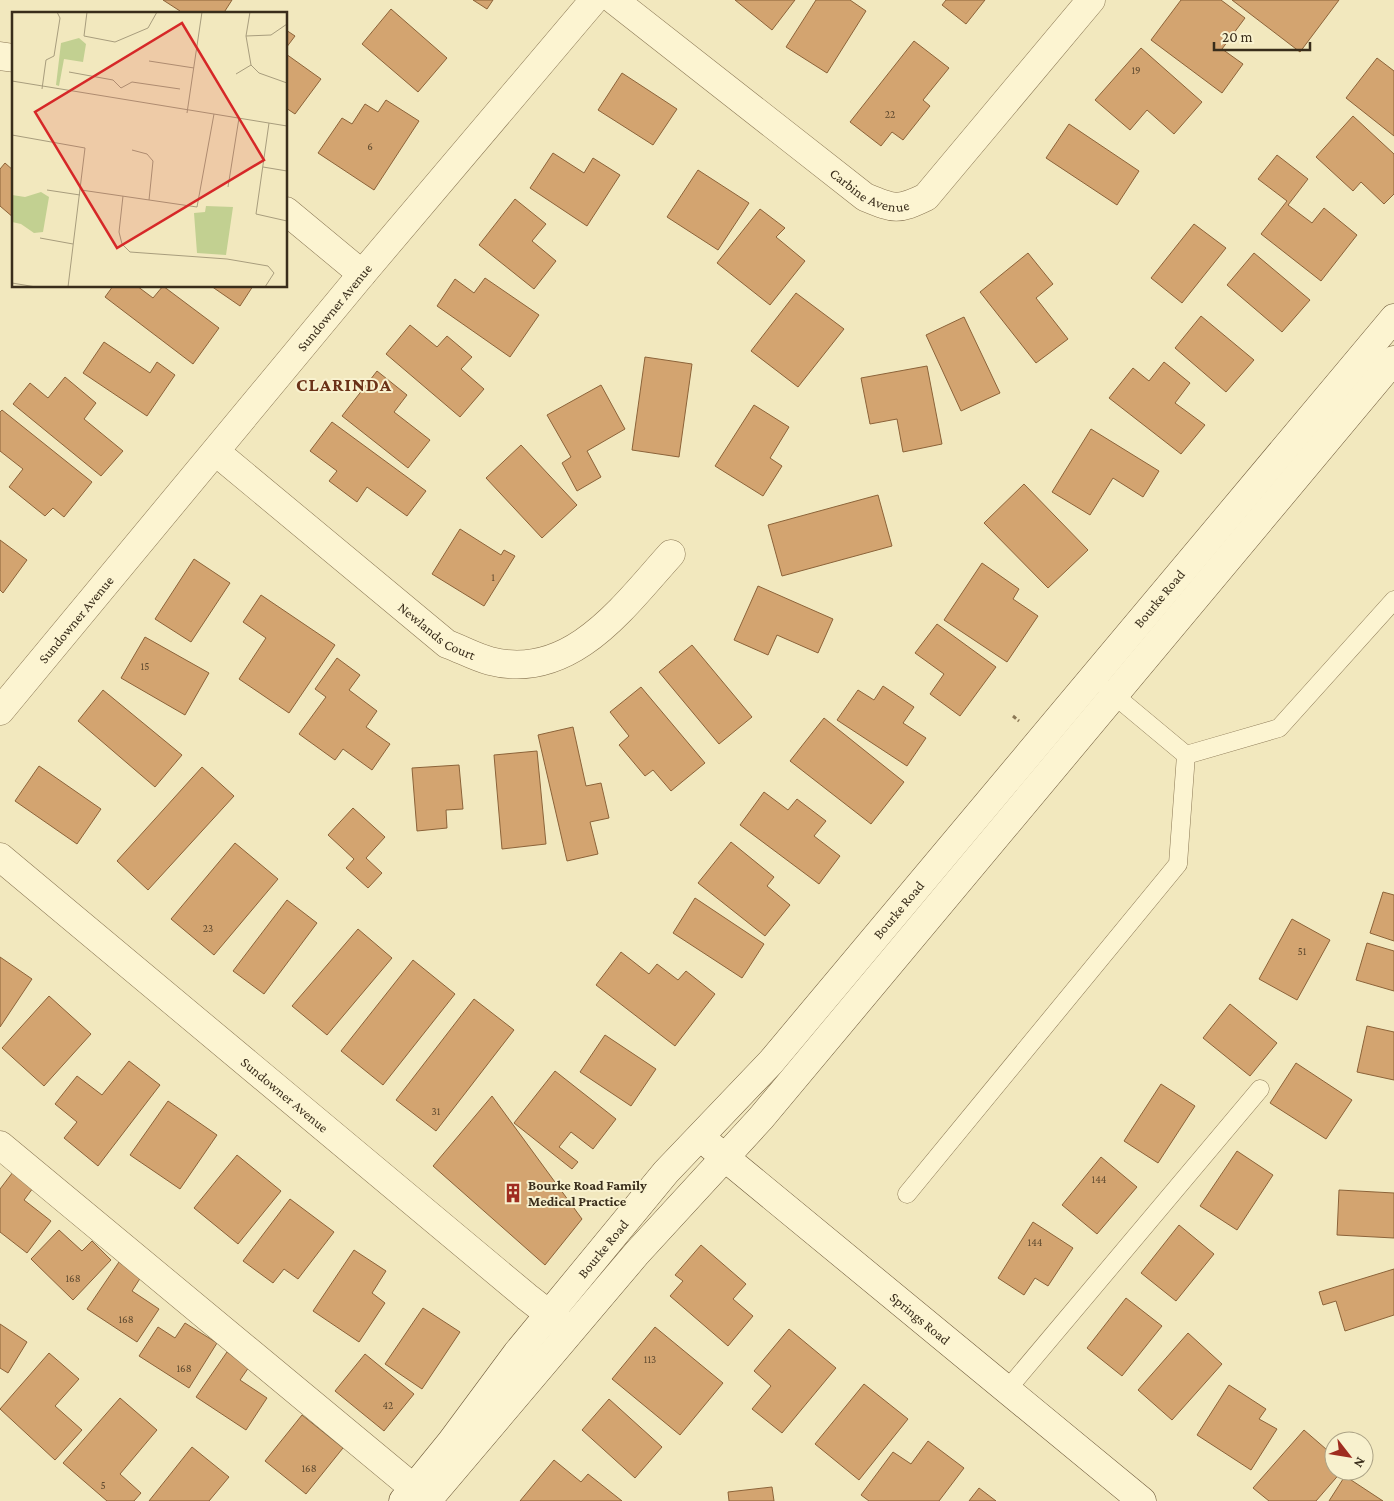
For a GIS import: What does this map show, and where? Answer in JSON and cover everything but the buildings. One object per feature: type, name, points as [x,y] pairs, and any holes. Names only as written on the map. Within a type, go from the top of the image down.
[{"type":"main road","name":"Sundowner Avenue","points":[[0,711],[362,274],[594,0]]},
{"type":"main road","name":"Carbine Avenue","points":[[614,0],[865,197],[893,208],[908,206],[926,197],[1091,0]]},
{"type":"main road","points":[[288,212],[362,274]]},
{"type":"main road","name":"Bourke Road","points":[[418,1498],[548,1314],[699,1137],[777,1054],[1394,318]]},
{"type":"main road","name":"Bourke Road","points":[[418,1498],[571,1331],[637,1253],[725,1158],[1394,360]]},
{"type":"main road","name":"Newlands Court","points":[[216,452],[447,644],[490,661],[528,664],[568,653],[606,626],[671,554]]},
{"type":"main road","name":"Sundowner Avenue","points":[[0,857],[548,1314],[571,1331]]},
{"type":"main road","name":"Springs Road","points":[[699,1137],[1142,1501]]},
{"type":"main road","points":[[0,1145],[418,1498]]},
{"type":"lane","points":[[1186,755],[1279,728],[1394,600]]},
{"type":"lane","points":[[1093,678],[1186,755]]},
{"type":"lane","points":[[907,1194],[1178,864],[1186,755]]},
{"type":"lane","points":[[1006,1391],[1260,1089]]},
{"type":"place","name":"Bourke Road Family Medical Practice","points":[[513,1193]]},
{"type":"district","name":"CLARINDA","points":[[344,384]]}]
